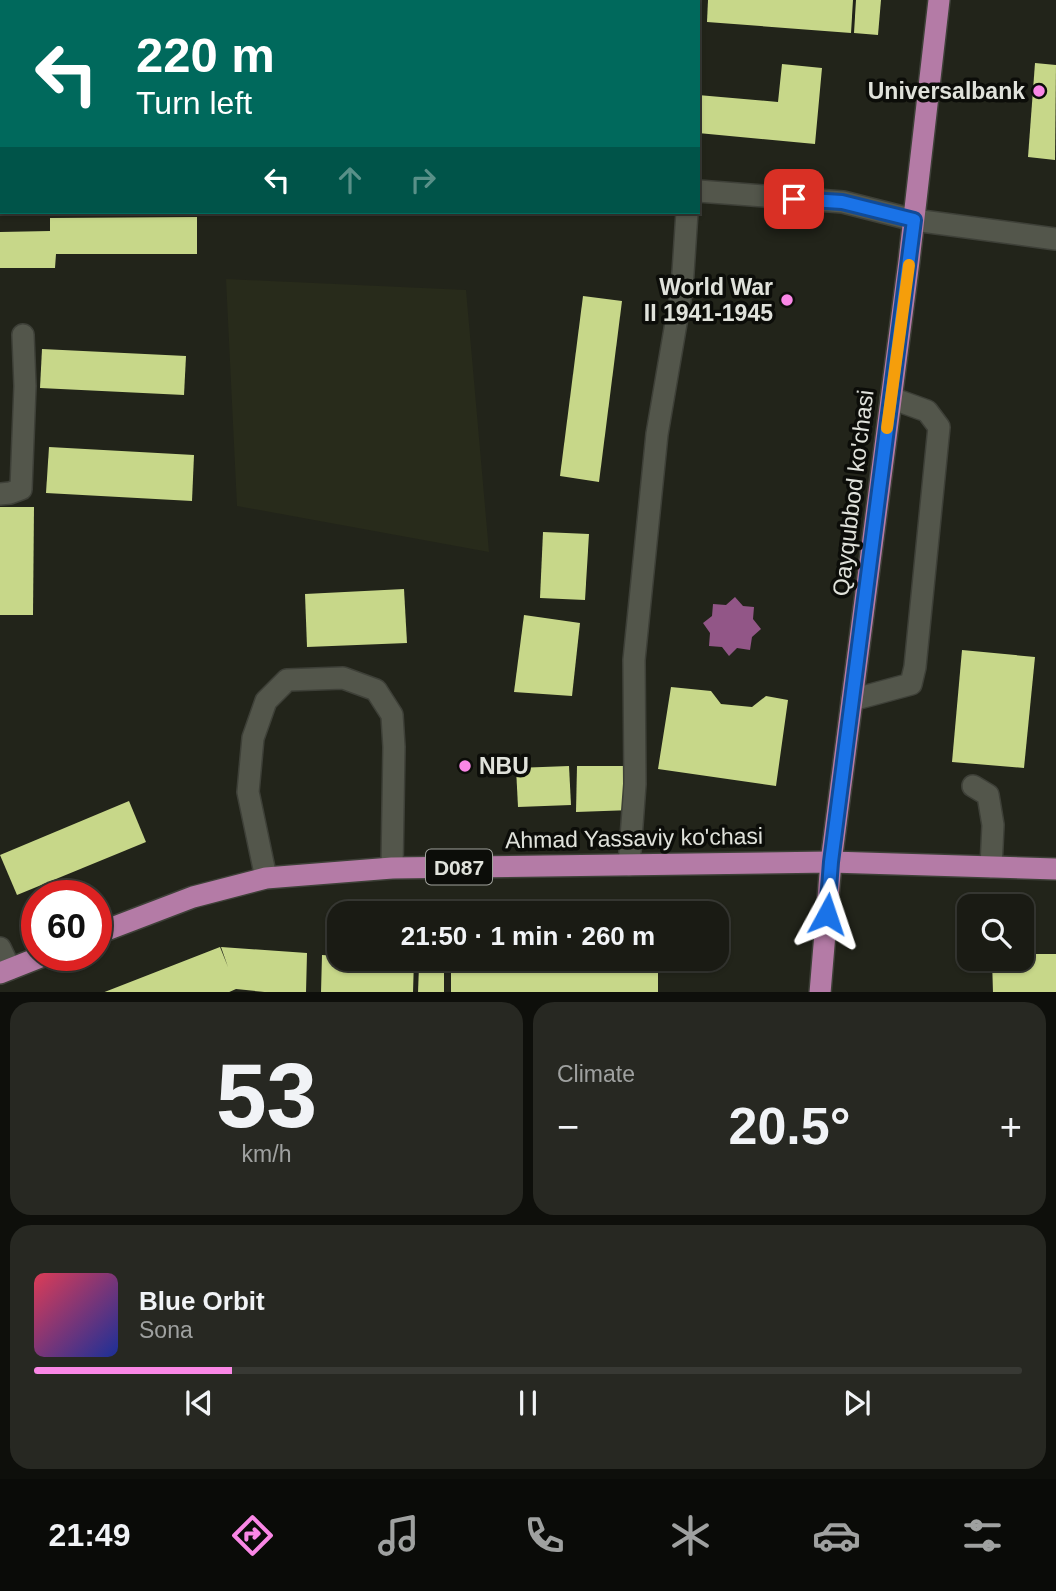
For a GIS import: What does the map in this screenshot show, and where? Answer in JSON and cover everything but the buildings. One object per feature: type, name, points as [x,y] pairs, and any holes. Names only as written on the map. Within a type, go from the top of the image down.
[{"type":"main road","name":"Qayqubbod ko'chasi","points":[[820,992],[831,862],[914,220],[939,0]]},
{"type":"main road","name":"Ahmad Yassaviy ko'chasi","points":[[112,928],[193,897],[266,878],[392,868],[831,862],[1056,869]]},
{"type":"street","points":[[700,191],[842,202],[914,220],[1050,238],[1056,255]]},
{"type":"street","points":[[629,864],[635,784],[634,660],[657,434],[682,288],[687,214]]},
{"type":"street","points":[[0,494],[21,489],[25,386],[23,335]]},
{"type":"street","points":[[852,700],[911,684],[915,667],[939,427],[927,411],[891,398]]},
{"type":"street","points":[[266,878],[248,792],[253,738],[266,701],[287,680],[343,678],[376,690],[392,715],[392,868]]},
{"type":"street","points":[[973,786],[988,795],[993,825],[991,867]]},
{"type":"street","points":[[0,948],[5,971]]},
{"type":"shaded area","points":[[226,279],[466,290],[489,552],[237,506]]},
{"type":"shaded area","points":[[735,597],[743,606],[754,607],[753,619],[761,629],[752,637],[750,650],[737,648],[729,656],[722,647],[709,646],[710,633],[703,623],[712,616],[713,604],[726,605]]},
{"type":"slow traffic","points":[[887,428],[909,265]]},
{"type":"place","name":"Universalbank","points":[[1039,91]]},
{"type":"place","name":"World War II 1941-1945","points":[[787,300]]},
{"type":"place","name":"NBU","points":[[465,766]]},
{"type":"route","points":[[794,199],[842,202],[914,220],[831,862],[827,914]]}]
